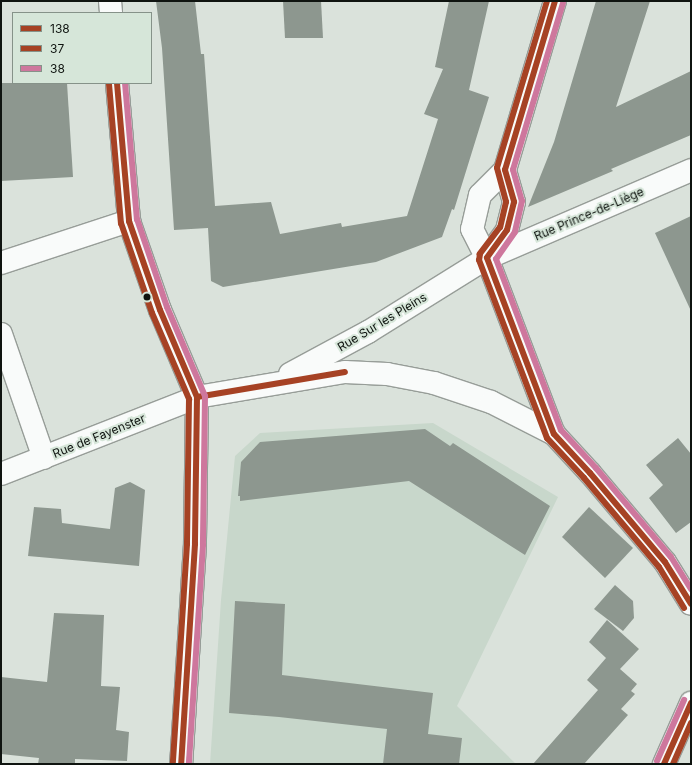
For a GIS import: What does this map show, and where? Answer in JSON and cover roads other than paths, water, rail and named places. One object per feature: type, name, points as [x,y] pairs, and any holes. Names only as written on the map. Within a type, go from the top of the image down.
[{"type":"street","points":[[110,1],[111,12]]},
{"type":"street","points":[[555,1],[505,170],[480,195],[472,229],[486,258],[554,434],[590,473],[665,562],[691,604]]},
{"type":"street","points":[[117,84],[129,221],[160,310],[197,397],[195,544],[181,764]]},
{"type":"street","points":[[486,258],[507,230],[514,202],[505,170]]},
{"type":"street","name":"Rue Prince-de-Liège","points":[[486,258],[691,170]]},
{"type":"street","points":[[1,263],[129,221]]},
{"type":"street","name":"Rue Sur les Pleins","points":[[275,383],[368,332],[486,258]]},
{"type":"street","points":[[1,334],[44,458]]},
{"type":"street","name":"Rue Sur les Pleins","points":[[197,397],[345,372],[387,374],[434,383],[491,402],[554,434]]},
{"type":"street","name":"Rue de Fayenster","points":[[1,474],[197,397]]},
{"type":"street","points":[[664,764],[691,703]]}]
